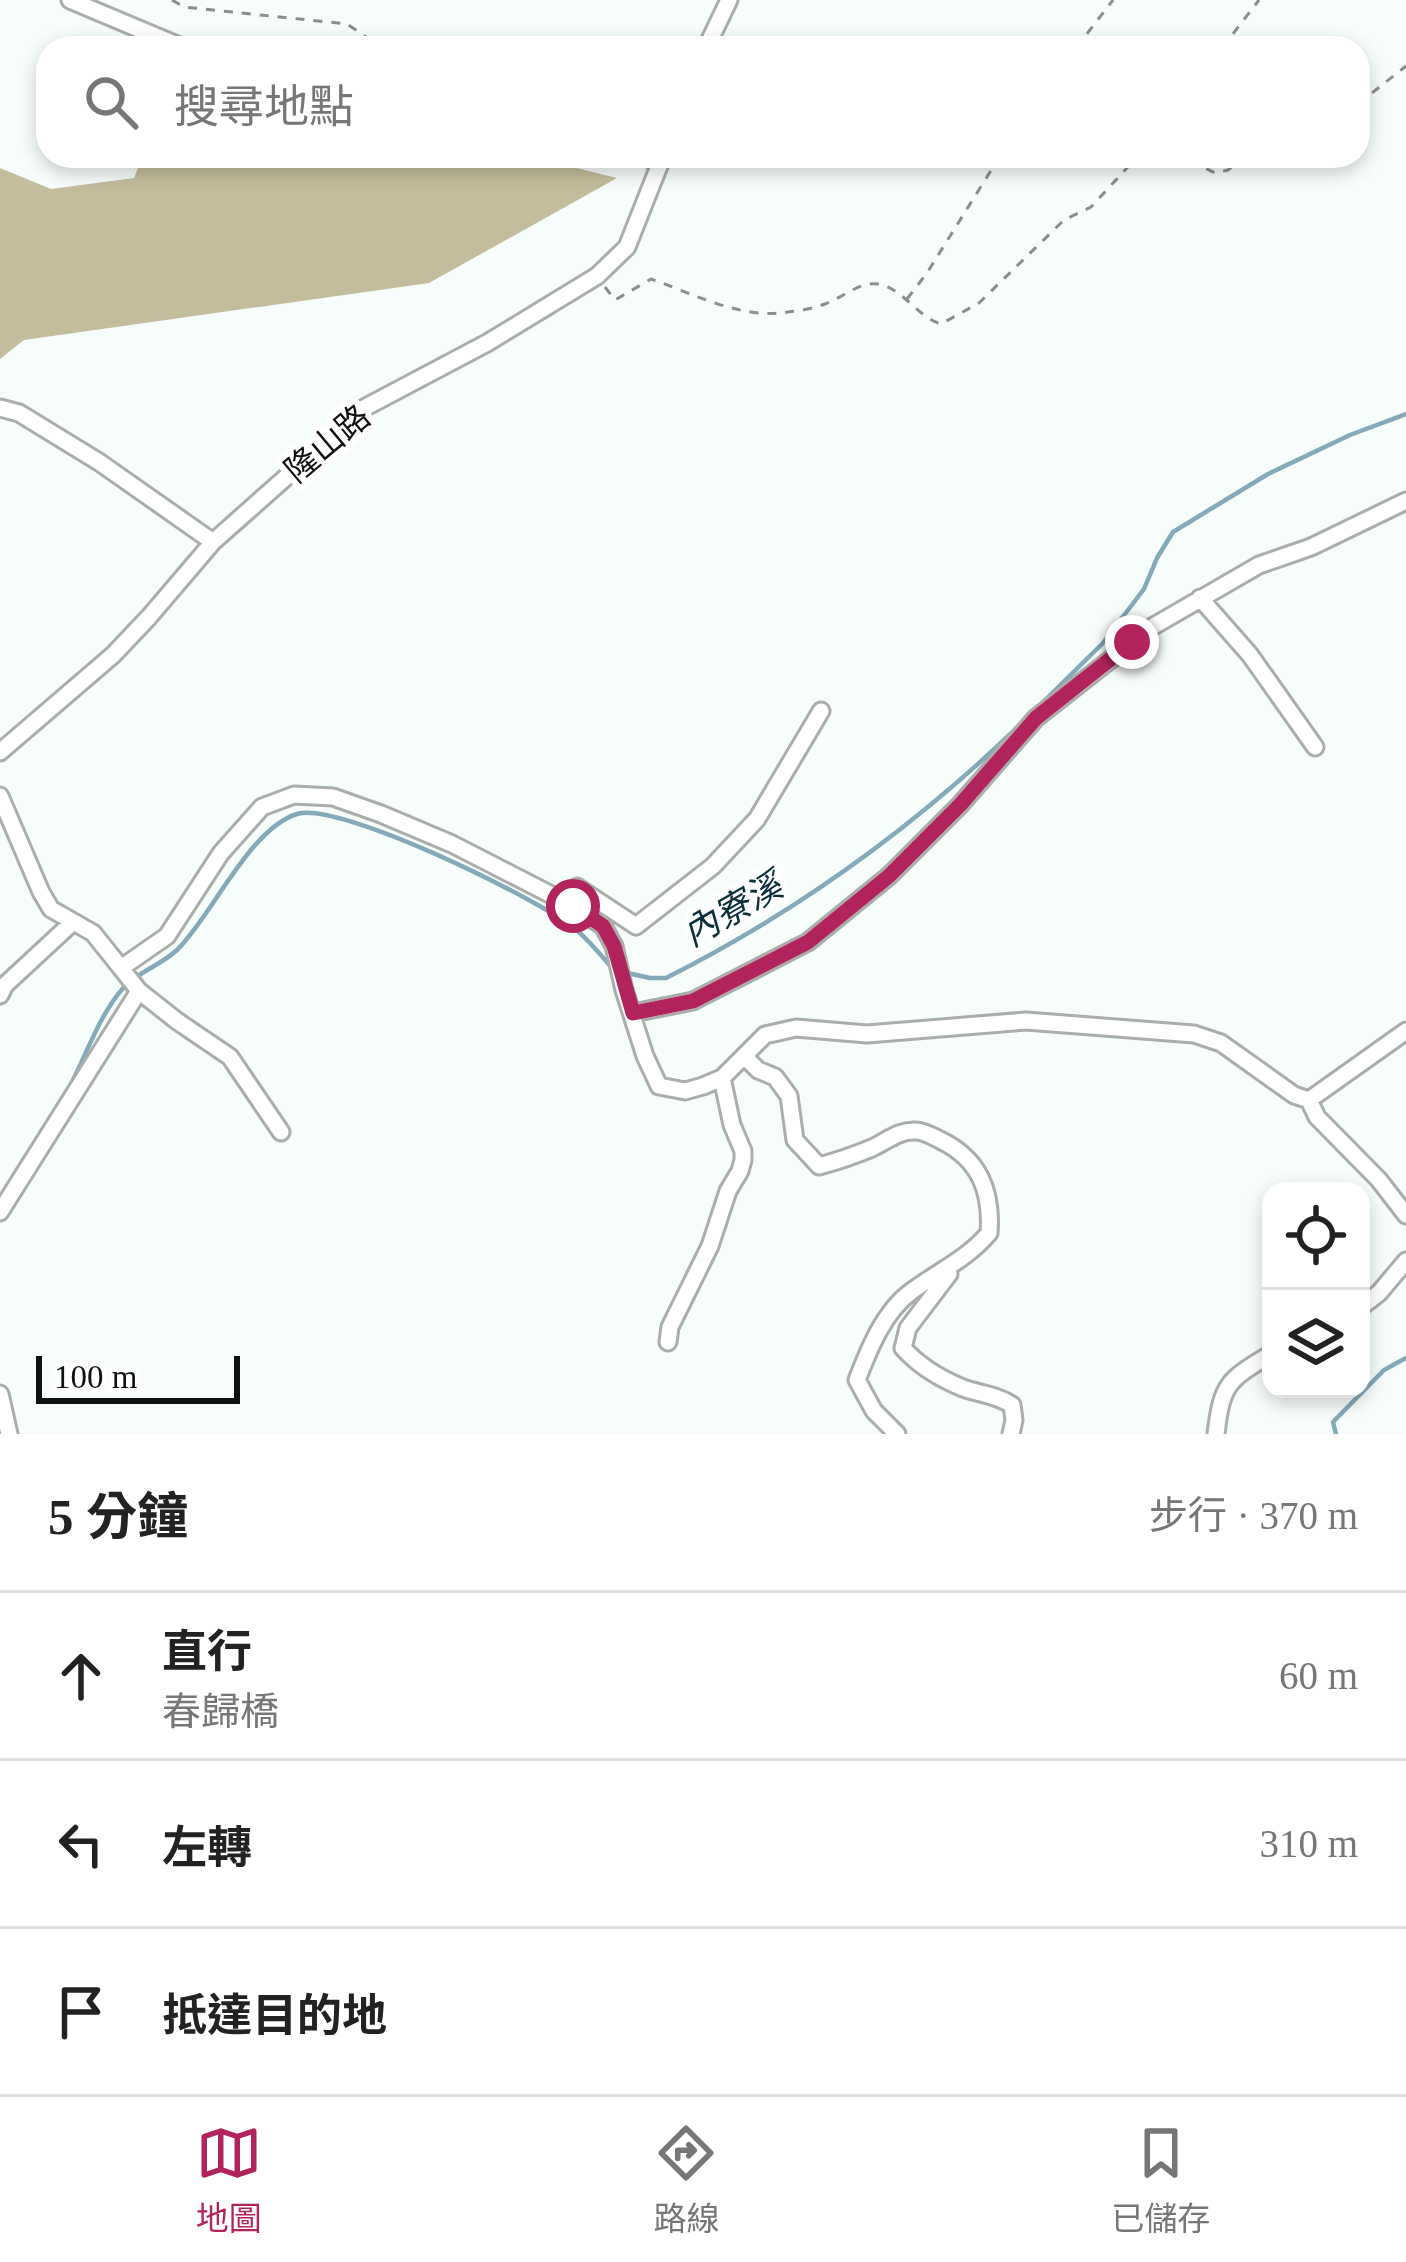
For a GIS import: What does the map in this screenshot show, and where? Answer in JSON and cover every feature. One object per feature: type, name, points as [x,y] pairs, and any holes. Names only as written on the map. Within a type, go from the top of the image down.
[{"type":"street","points":[[70,0],[156,36]]},
{"type":"street","points":[[712,36],[729,0]]},
{"type":"street","name":"隆山路","points":[[0,752],[112,655],[213,542],[364,408],[487,343],[597,276],[627,247],[659,168]]},
{"type":"street","points":[[0,407],[19,413],[99,463],[213,542]]},
{"type":"street","points":[[633,1013],[693,1001],[808,942],[889,876],[960,805],[1036,718],[1152,627],[1259,565],[1311,547],[1406,501]]},
{"type":"street","points":[[1200,598],[1250,655],[1315,747]]},
{"type":"street","points":[[573,906],[578,886],[636,926],[713,866],[757,819],[821,711]]},
{"type":"street","points":[[121,968],[167,936],[221,853],[262,807],[294,795],[333,796],[452,844],[603,926],[614,946],[645,1056],[659,1085],[685,1091],[722,1078],[765,1035],[796,1028],[867,1034],[1026,1021],[1194,1034],[1221,1042],[1304,1100],[1406,1215]]},
{"type":"street","points":[[0,796],[51,909],[93,933],[139,991],[230,1057],[281,1132]]},
{"type":"street","points":[[0,995],[5,985],[74,922]]},
{"type":"street","points":[[0,1212],[139,991]]},
{"type":"street","points":[[1304,1100],[1406,1031]]},
{"type":"street","points":[[744,1056],[758,1070],[775,1077],[789,1096],[795,1140],[819,1166],[918,1130],[961,1151],[986,1188],[989,1233],[958,1262],[909,1292],[868,1349],[857,1380],[874,1411],[897,1434]]},
{"type":"street","points":[[668,1342],[670,1327],[710,1246],[743,1160],[722,1078]]},
{"type":"street","points":[[1370,1300],[1406,1261]]},
{"type":"street","points":[[958,1262],[908,1328],[903,1348],[917,1364],[961,1387],[1006,1400],[1012,1405],[1011,1434]]},
{"type":"street","points":[[1216,1434],[1226,1388],[1262,1360]]},
{"type":"street","points":[[0,1394],[9,1434]]},
{"type":"path","points":[[172,0],[184,7],[347,24],[364,36]]},
{"type":"path","points":[[1085,36],[1113,0]]},
{"type":"path","points":[[1231,36],[1259,0]]},
{"type":"path","points":[[1370,94],[1406,65]]},
{"type":"path","points":[[905,300],[993,168]]},
{"type":"path","points":[[597,276],[615,299],[651,279],[766,314],[826,303],[869,283],[886,285],[929,321],[941,324],[979,303],[1064,220],[1091,207],[1127,168]]},
{"type":"shaded area","points":[[0,168],[51,189],[134,178],[138,168],[577,168],[617,178],[429,283],[24,340],[0,359]]},
{"type":"waterway","name":"內寮溪","points":[[1036,709],[1103,643],[1144,589],[1173,532],[1268,474],[1406,414]]},
{"type":"waterway","name":"內寮溪","points":[[623,972],[666,978],[764,924],[902,828],[1028,717]]},
{"type":"waterway","name":"內寮溪","points":[[67,1092],[99,1024],[124,987],[177,950],[247,855],[279,823],[297,814],[353,822],[481,875],[574,928],[612,968]]},
{"type":"waterway","points":[[1336,1434],[1333,1422],[1384,1370],[1406,1358]]},
{"type":"route","points":[[573,906],[603,926],[614,946],[633,1013],[693,1001],[808,942],[889,876],[960,805],[1036,718],[1132,642]]}]
